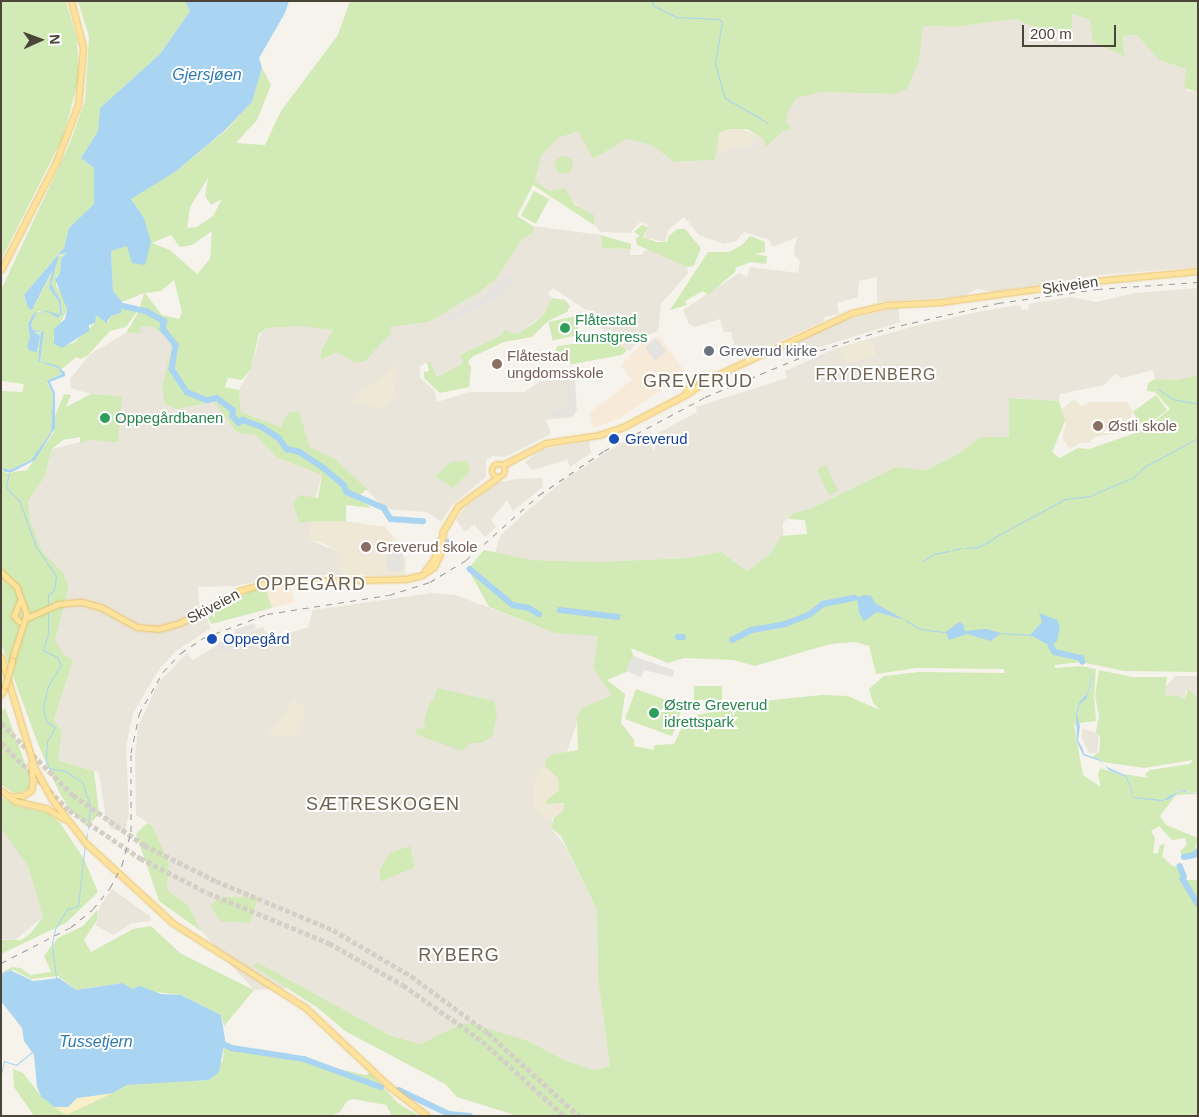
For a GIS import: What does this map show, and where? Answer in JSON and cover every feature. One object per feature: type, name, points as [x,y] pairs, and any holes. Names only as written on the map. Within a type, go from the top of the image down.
[{"type":"main road","points":[[1,270],[56,162],[78,105],[83,56],[79,24],[71,1]]},
{"type":"main road","name":"Skiveien","points":[[702,379],[718,375],[852,313],[886,305],[942,302],[1095,281],[1198,271]]},
{"type":"main road","points":[[696,384],[694,378],[702,379]]},
{"type":"main road","points":[[505,467],[516,458],[546,443],[613,430],[683,396],[702,379]]},
{"type":"main road","name":"Skiveien","points":[[23,615],[37,613],[64,603],[92,604],[129,623],[158,629],[175,625],[240,591],[268,582],[345,578],[396,580],[415,576],[431,565],[443,532],[455,510],[486,484],[497,478],[504,477],[505,467],[495,465],[493,474],[486,484]]},
{"type":"main road","points":[[493,474],[497,478]]},
{"type":"main road","points":[[1,572],[10,578],[21,598],[23,615],[20,636],[1,695]]},
{"type":"main road","points":[[1,577],[10,578]]},
{"type":"main road","points":[[1,656],[30,755],[45,788],[74,829],[92,849],[172,923],[318,1017],[389,1086],[428,1116]]},
{"type":"main road","points":[[8,796],[22,796],[31,791],[33,781],[30,755]]},
{"type":"main road","points":[[1,790],[20,803],[46,808],[68,820]]},
{"type":"shaded area","points":[[1071,14],[1090,20],[1124,55],[1123,36],[1137,35],[1159,60],[1186,69],[1187,91],[1198,92],[1198,267],[1099,275],[994,292],[977,289],[963,296],[877,302],[877,277],[859,281],[858,297],[837,303],[839,314],[824,317],[824,321],[753,353],[737,355],[731,332],[724,332],[720,319],[695,327],[689,324],[683,310],[739,273],[747,277],[750,267],[798,273],[800,261],[795,256],[794,249],[797,237],[772,247],[770,240],[744,232],[736,241],[724,244],[699,235],[684,217],[668,230],[665,242],[644,237],[649,225],[640,222],[630,233],[601,232],[565,192],[550,191],[535,181],[541,156],[557,138],[578,130],[593,159],[627,139],[652,145],[674,162],[715,160],[719,133],[737,127],[764,138],[767,147],[782,132],[792,128],[786,122],[788,111],[797,98],[822,92],[894,94],[919,61],[923,26],[954,27],[1016,19],[1037,29],[1072,31]]},
{"type":"shaded area","points":[[737,128],[754,135],[755,140],[750,141],[752,146],[730,147],[718,156],[719,133]]},
{"type":"shaded area","points":[[533,226],[601,235],[602,248],[631,249],[630,255],[641,255],[645,250],[652,251],[679,262],[687,267],[688,273],[661,304],[658,331],[642,338],[629,351],[594,322],[595,311],[586,310],[553,288],[548,294],[552,298],[544,314],[517,334],[505,330],[500,336],[460,355],[464,363],[437,377],[430,361],[420,366],[420,378],[434,390],[437,402],[470,392],[525,392],[540,381],[575,379],[577,410],[573,417],[546,420],[551,434],[505,457],[493,456],[486,460],[486,477],[452,505],[441,522],[427,512],[386,509],[335,459],[310,447],[299,411],[281,427],[241,412],[239,390],[251,369],[261,333],[268,328],[299,326],[333,330],[322,351],[337,334],[429,322],[481,291],[497,278],[522,239],[533,233]]},
{"type":"shaded area","points":[[508,274],[516,280],[497,297],[448,322],[445,318],[484,297]]},
{"type":"shaded area","points":[[1198,288],[1198,375],[1176,380],[1155,379],[1153,370],[1122,378],[1115,374],[1104,385],[1060,394],[1059,401],[1010,398],[1009,437],[980,437],[958,454],[926,470],[896,467],[810,509],[793,513],[783,523],[783,536],[770,554],[747,571],[721,552],[688,558],[595,562],[533,560],[495,553],[500,536],[527,511],[564,480],[607,452],[631,438],[638,444],[697,412],[696,407],[787,378],[785,371],[834,349],[915,326],[982,311],[1020,305],[1022,310],[1029,309],[1028,304],[1071,297],[1096,302],[1135,293]]},
{"type":"shaded area","points":[[898,307],[900,322],[795,355],[791,344],[838,322]]},
{"type":"shaded area","points":[[144,325],[152,326],[173,343],[168,363],[194,406],[214,402],[237,433],[255,435],[278,458],[322,475],[308,522],[312,522],[311,541],[340,552],[341,575],[289,575],[234,586],[198,587],[199,602],[211,628],[176,651],[160,668],[133,713],[126,747],[129,814],[125,832],[111,829],[106,820],[99,772],[58,760],[62,731],[54,720],[73,660],[63,654],[54,640],[69,587],[64,574],[42,551],[30,520],[28,501],[45,476],[52,449],[88,440],[122,396],[91,394],[71,388],[70,379],[90,354],[126,333],[141,333],[140,327]]},
{"type":"shaded area","points":[[660,337],[686,373],[620,418],[593,428],[590,413],[632,380],[621,365],[642,344]]},
{"type":"shaded area","points":[[655,338],[667,351],[655,361],[645,348]]},
{"type":"shaded area","points":[[871,339],[876,355],[845,365],[840,348]]},
{"type":"shaded area","points":[[397,364],[394,396],[385,409],[353,402],[361,389],[372,385]]},
{"type":"shaded area","points":[[567,383],[574,383],[575,411],[570,416],[552,417],[551,411],[568,408]]},
{"type":"shaded area","name":"Østli skole","points":[[1074,399],[1081,406],[1091,402],[1127,402],[1132,410],[1131,429],[1093,438],[1090,443],[1079,443],[1070,449],[1062,438],[1066,424],[1061,410]]},
{"type":"shaded area","points":[[589,441],[591,453],[570,467],[567,460],[532,470],[525,462],[543,449]]},
{"type":"shaded area","points":[[542,478],[543,487],[513,511],[507,500],[491,520],[496,527],[485,537],[474,524],[465,532],[456,520],[465,507],[497,483],[516,479]]},
{"type":"shaded area","name":"Greverud skole","points":[[346,521],[385,527],[406,553],[405,576],[341,575],[339,552],[321,542],[310,541],[312,522]]},
{"type":"shaded area","points":[[393,547],[404,554],[403,571],[388,572],[386,553]]},
{"type":"shaded area","points":[[289,582],[295,602],[272,608],[264,585]]},
{"type":"shaded area","points":[[432,593],[456,595],[554,633],[598,635],[593,668],[612,695],[582,708],[558,778],[551,828],[564,844],[597,910],[598,980],[610,1066],[593,1070],[562,1059],[528,1041],[461,1024],[420,1044],[391,1035],[298,987],[254,990],[201,931],[188,905],[167,890],[169,863],[152,825],[136,815],[135,756],[138,727],[158,683],[187,653],[193,660],[234,635],[263,627],[270,639],[308,627],[313,610]]},
{"type":"shaded area","points":[[254,623],[256,628],[247,632],[250,647],[219,652],[218,643],[236,636],[234,630]]},
{"type":"shaded area","points":[[633,656],[674,670],[673,677],[644,670],[641,678],[626,670]]},
{"type":"shaded area","points":[[1175,676],[1198,676],[1198,698],[1191,695],[1190,690],[1186,691],[1185,699],[1176,695],[1165,696],[1165,688]]},
{"type":"shaded area","points":[[294,700],[306,708],[296,736],[268,736]]},
{"type":"shaded area","points":[[1082,728],[1099,734],[1097,753],[1089,753],[1082,738]]},
{"type":"shaded area","points":[[542,765],[558,778],[559,791],[546,804],[565,803],[562,812],[548,820],[535,810],[534,803],[533,785]]},
{"type":"shaded area","points":[[1,824],[31,862],[43,917],[15,940],[1,939]]},
{"type":"shaded area","points":[[112,889],[150,916],[151,921],[132,923],[113,935],[96,926],[100,906]]},
{"type":"green space","points":[[1,1],[66,1],[77,40],[79,78],[63,137],[1,260]]},
{"type":"green space","points":[[78,1],[185,1],[190,11],[160,54],[100,108],[98,131],[81,158],[94,168],[94,204],[69,228],[64,248],[24,295],[26,303],[34,307],[53,270],[49,288],[59,302],[60,316],[38,311],[28,324],[37,352],[40,336],[34,332],[42,333],[38,361],[58,368],[62,373],[47,383],[53,394],[51,432],[31,460],[7,471],[1,468],[1,391],[22,392],[24,384],[1,381],[1,290],[70,143],[85,101],[89,37]]},
{"type":"green space","points":[[350,1],[1198,1],[1198,92],[1184,88],[1186,69],[1159,60],[1137,35],[1123,36],[1124,56],[1093,42],[1090,20],[1072,14],[1072,32],[1037,29],[1016,19],[954,27],[923,26],[919,61],[907,89],[894,94],[822,92],[797,98],[788,111],[786,122],[792,128],[782,132],[766,147],[764,139],[747,129],[729,129],[719,133],[715,160],[674,162],[652,145],[627,139],[593,159],[578,131],[558,138],[541,156],[535,181],[550,191],[565,188],[575,205],[594,215],[594,225],[533,185],[517,216],[533,226],[533,233],[522,239],[497,278],[481,291],[429,322],[390,327],[391,333],[365,361],[356,363],[337,352],[321,360],[321,351],[333,330],[299,326],[268,328],[259,333],[251,369],[242,380],[228,378],[225,387],[239,390],[241,412],[281,427],[288,413],[299,411],[310,447],[335,459],[367,489],[358,497],[371,508],[346,505],[346,521],[299,522],[293,503],[299,495],[318,498],[322,475],[278,458],[255,435],[237,433],[214,402],[177,409],[165,404],[162,387],[173,343],[152,326],[140,327],[141,333],[126,333],[139,311],[144,293],[122,302],[113,291],[111,251],[127,245],[144,218],[131,199],[175,172],[224,132],[252,102],[262,68],[271,85],[257,120],[236,143],[265,145],[281,111],[338,35]],"holes":[[[208,178],[205,196],[211,205],[222,199],[213,216],[197,227],[187,228],[190,207]],[[212,231],[210,259],[197,274],[170,250],[152,243],[171,235],[180,247],[192,245]],[[174,280],[182,312],[179,319],[162,315],[145,293],[161,291]]]},
{"type":"green space","points":[[564,156],[570,159],[573,165],[570,171],[564,174],[558,171],[555,165],[558,159]]},
{"type":"green space","points":[[534,191],[549,199],[536,224],[521,216]]},
{"type":"green space","points":[[642,225],[648,227],[643,237],[657,242],[667,242],[669,236],[677,229],[685,229],[701,248],[694,266],[687,267],[637,245],[636,238],[640,236],[634,232]]},
{"type":"green space","points":[[601,235],[631,244],[631,249],[602,248]]},
{"type":"green space","points":[[750,236],[765,242],[765,252],[754,254],[767,256],[766,264],[751,262],[735,268],[736,271],[708,295],[703,291],[685,301],[687,305],[670,310],[708,252],[729,252],[742,245]]},
{"type":"green space","points":[[67,251],[61,259],[60,273],[56,276],[56,286],[64,297],[67,310],[53,337],[58,347],[74,343],[94,324],[96,315],[108,322],[111,316],[121,313],[119,305],[138,310],[126,327],[110,331],[88,355],[81,359],[76,357],[62,369],[40,361],[44,332],[33,330],[31,325],[36,313],[48,312],[60,318],[62,315],[61,302],[51,284],[57,258]]},
{"type":"green space","points":[[552,298],[565,300],[570,306],[567,312],[548,321],[532,337],[504,342],[472,357],[468,362],[471,367],[469,387],[440,393],[424,378],[424,372],[429,371],[427,362],[430,361],[437,377],[463,363],[460,355],[500,336],[505,330],[517,334],[544,314]]},
{"type":"green space","name":"Flåtestad kunstgress","points":[[576,316],[580,335],[553,340],[549,322]]},
{"type":"green space","points":[[605,334],[627,350],[622,355],[573,364],[559,361],[555,354],[557,346],[581,343]]},
{"type":"green space","points":[[1198,375],[1198,672],[1124,671],[1081,662],[1055,665],[1055,668],[1081,666],[1096,669],[1094,697],[1096,721],[1079,723],[1077,715],[1080,704],[1087,698],[1092,679],[1087,668],[1091,677],[1087,694],[1078,706],[1076,714],[1078,724],[1074,725],[1083,775],[1101,787],[1098,775],[1100,768],[1120,774],[1127,778],[1131,797],[1128,778],[1124,774],[1148,778],[1145,774],[1150,770],[1190,764],[1193,760],[1144,768],[1103,762],[1092,757],[1099,752],[1100,743],[1100,736],[1096,732],[1099,715],[1095,696],[1099,670],[1132,677],[1167,677],[1165,696],[1176,695],[1185,699],[1188,689],[1198,698],[1198,793],[1179,790],[1166,799],[1170,799],[1180,791],[1198,794],[1176,795],[1160,816],[1166,825],[1198,838],[1194,854],[1182,856],[1180,851],[1187,845],[1185,838],[1172,840],[1159,826],[1151,831],[1155,838],[1153,854],[1158,853],[1160,845],[1165,844],[1162,856],[1171,865],[1183,869],[1185,880],[1198,880],[1198,1116],[518,1116],[457,1097],[445,1084],[345,1031],[318,1008],[253,966],[258,963],[390,1035],[420,1044],[461,1024],[474,1024],[528,1041],[562,1059],[593,1070],[610,1066],[598,980],[597,910],[561,836],[551,828],[554,817],[562,812],[565,803],[546,804],[546,801],[559,790],[558,778],[546,767],[545,761],[551,755],[578,750],[577,717],[582,708],[612,695],[593,668],[598,636],[554,633],[489,607],[468,569],[484,550],[533,560],[595,562],[688,558],[721,552],[747,571],[770,554],[781,536],[807,534],[805,520],[788,519],[793,513],[810,509],[896,467],[926,470],[958,454],[980,437],[1009,437],[1009,398],[1059,401],[1065,421],[1052,452],[1060,458],[1078,448],[1089,449],[1144,430],[1170,409],[1155,392],[1147,391],[1148,383],[1155,379],[1176,380]],"holes":[[[855,642],[869,646],[876,674],[916,668],[1004,669],[1005,673],[919,672],[884,676],[869,689],[873,703],[880,710],[848,696],[822,695],[773,700],[687,717],[674,744],[655,745],[653,750],[634,746],[634,740],[621,723],[625,694],[607,680],[629,671],[634,658],[631,648],[668,663],[684,658],[734,660],[755,666],[830,644]]]},
{"type":"green space","points":[[64,394],[71,395],[66,407],[91,394],[122,396],[118,442],[88,440],[80,443],[80,437],[63,440],[52,449],[45,476],[28,501],[30,520],[42,551],[64,574],[69,587],[55,640],[63,654],[73,660],[54,720],[62,731],[58,760],[94,771],[99,814],[87,827],[71,811],[59,792],[38,744],[1,643],[1,470],[7,473],[27,470],[54,432],[55,416]]},
{"type":"green space","name":"Østli skole","points":[[1156,395],[1167,410],[1144,427],[1133,412]]},
{"type":"green space","points":[[466,461],[471,470],[453,488],[435,476],[451,462]]},
{"type":"green space","points":[[826,465],[838,491],[829,496],[817,469]]},
{"type":"green space","points":[[264,585],[272,608],[211,624],[206,612]]},
{"type":"green space","points":[[694,686],[722,686],[722,700],[694,700]]},
{"type":"green space","points":[[437,688],[494,701],[497,714],[493,735],[482,743],[470,743],[462,751],[415,734],[417,728],[426,729],[424,722],[430,701],[433,701]]},
{"type":"green space","name":"Østre Greverud idrettspark","points":[[636,689],[683,706],[672,736],[625,719]]},
{"type":"green space","points":[[5,708],[29,774],[30,788],[19,793],[12,792],[1,784],[1,712]]},
{"type":"green space","points":[[1,797],[17,806],[48,813],[60,823],[84,859],[98,892],[66,923],[1,954],[1,940],[21,940],[30,934],[43,917],[28,866],[1,828]]},
{"type":"green space","points":[[147,823],[152,825],[169,863],[167,890],[188,905],[201,931],[159,901],[136,834]]},
{"type":"green space","points":[[410,846],[415,867],[380,882],[380,869],[390,853]]},
{"type":"green space","points":[[222,897],[258,897],[250,923],[220,921],[210,905]]},
{"type":"green space","points":[[98,909],[97,920],[84,940],[91,952],[133,929],[151,926],[180,953],[254,990],[224,1026],[221,1015],[181,995],[132,989],[123,983],[76,990],[58,976],[31,979],[14,970],[1,973],[12,967],[21,968],[30,975],[51,972],[44,956],[49,949],[58,938],[83,926]]},
{"type":"green space","points":[[224,1043],[366,1075],[370,1073],[398,1103],[419,1116],[392,1116],[386,1105],[353,1099],[347,1101],[340,1112],[330,1116],[34,1116],[14,1087],[13,1069],[23,1073],[41,1096],[113,1093],[127,1085],[209,1080],[223,1060]]},
{"type":"sand","points":[[113,1093],[66,1115],[54,1107],[69,1105],[77,1098]]},
{"type":"water","name":"Gjersjøen","points":[[185,1],[289,1],[285,13],[259,58],[262,68],[252,102],[223,132],[175,172],[131,199],[144,218],[151,242],[145,265],[132,263],[127,246],[111,251],[113,291],[122,302],[121,313],[111,316],[106,323],[96,315],[95,323],[89,325],[89,331],[62,348],[54,344],[54,329],[65,319],[67,309],[55,279],[60,273],[61,259],[67,252],[59,255],[51,284],[61,302],[62,315],[58,318],[48,312],[36,313],[31,325],[33,330],[44,332],[40,361],[58,366],[65,373],[65,376],[50,382],[55,393],[55,428],[35,460],[12,472],[5,472],[1,468],[10,470],[31,460],[51,432],[53,394],[47,381],[62,374],[58,368],[38,361],[41,332],[34,332],[40,336],[37,352],[30,351],[27,346],[30,337],[28,324],[34,313],[48,311],[60,315],[59,302],[49,288],[52,271],[32,310],[28,308],[24,295],[64,248],[69,228],[94,204],[94,168],[81,158],[98,131],[100,108],[160,54],[190,11]]},
{"type":"water","points":[[871,596],[875,603],[905,620],[877,612],[864,621],[859,613],[857,597]]},
{"type":"water","points":[[1039,613],[1057,620],[1060,626],[1057,641],[1051,646],[1030,635],[1042,622]]},
{"type":"water","points":[[959,622],[963,624],[965,631],[986,629],[1001,633],[991,641],[967,634],[949,640],[946,632]]},
{"type":"water","points":[[1088,668],[1092,679],[1087,698],[1080,704],[1077,715],[1080,726],[1078,741],[1084,754],[1099,759],[1105,766],[1100,761],[1083,755],[1077,742],[1076,714],[1079,703],[1087,694],[1091,678]]},
{"type":"water","points":[[1105,766],[1127,776],[1133,797],[1163,800],[1180,790],[1198,794],[1179,791],[1170,799],[1161,801],[1133,798],[1126,777],[1109,770]]},
{"type":"water","name":"Tussetjern","points":[[10,970],[33,981],[59,978],[76,990],[123,983],[132,989],[140,986],[161,994],[181,995],[221,1015],[225,1039],[219,1072],[209,1080],[127,1085],[113,1093],[77,1098],[68,1107],[54,1107],[41,1096],[37,1087],[34,1055],[24,1041],[22,1028],[1,1001],[1,974]]},
{"type":"waterway","points":[[651,1],[654,6],[677,17],[718,19],[722,22],[715,64],[725,98],[768,123]]},
{"type":"waterway","points":[[119,305],[146,311],[164,321],[163,329],[176,345],[172,369],[187,392],[207,400],[217,398],[233,410],[233,416],[239,423],[243,420],[262,427],[279,438],[287,449],[300,452],[325,469],[344,485],[347,492],[384,508],[391,519],[423,521]]},
{"type":"waterway","points":[[1158,389],[1173,399],[1198,404]]},
{"type":"waterway","points":[[1092,495],[1134,477],[1144,467],[1198,438]]},
{"type":"waterway","points":[[9,472],[6,488],[19,500],[36,547],[56,576],[54,590],[48,595],[48,606]]},
{"type":"waterway","points":[[993,538],[1065,499],[1090,496]]},
{"type":"waterway","points":[[966,548],[978,547],[992,540]]},
{"type":"waterway","points":[[448,542],[455,551]]},
{"type":"waterway","points":[[952,550],[962,548]]},
{"type":"waterway","points":[[923,561],[933,554],[950,551]]},
{"type":"waterway","points":[[470,569],[513,605],[529,608],[539,614]]},
{"type":"waterway","points":[[732,640],[752,630],[785,624],[809,615],[823,604],[854,598]]},
{"type":"waterway","points":[[48,610],[48,634],[43,650],[57,657],[61,665],[48,686],[43,708],[46,721],[55,727],[47,742],[46,761],[49,768],[65,771],[82,782],[90,805],[88,829]]},
{"type":"waterway","points":[[560,610],[618,617]]},
{"type":"waterway","points":[[905,620],[920,629],[946,632]]},
{"type":"waterway","points":[[1001,633],[1030,635]]},
{"type":"waterway","points":[[678,637],[683,637]]},
{"type":"waterway","points":[[1051,646],[1055,652],[1081,658],[1083,662]]},
{"type":"waterway","points":[[86,840],[87,833]]},
{"type":"waterway","points":[[56,978],[52,943],[55,929],[67,909],[78,906],[85,844]]},
{"type":"waterway","points":[[1184,857],[1194,855],[1198,851]]},
{"type":"waterway","points":[[1180,866],[1184,876]]},
{"type":"waterway","points":[[1183,879],[1198,904]]},
{"type":"waterway","points":[[224,1044],[232,1048],[304,1059],[381,1087]]},
{"type":"waterway","points":[[1,1074],[4,1061],[16,1065],[33,1051]]},
{"type":"waterway","points":[[399,1090],[449,1114],[470,1116]]},
{"type":"tunnel","points":[[1,723],[73,795],[144,845],[216,881],[333,930],[411,976],[488,1033],[579,1116]]},
{"type":"tunnel","points":[[1,743],[69,810],[140,858],[208,893],[329,943],[403,985],[482,1041],[564,1116]]},
{"type":"railway","points":[[1,963],[71,927],[93,909],[110,888],[122,865],[131,832],[131,753],[139,714],[163,672],[181,653],[203,638],[267,614],[389,595],[430,582],[466,560],[539,495],[604,451],[705,397],[809,354],[889,328],[998,303],[1097,289],[1198,282]]},
{"type":"place","name":"Flåtestad kunstgress","points":[[565,328]]},
{"type":"place","name":"Greverud kirke","points":[[709,351]]},
{"type":"place","name":"Flåtestad ungdomsskole","points":[[497,364]]},
{"type":"place","name":"Oppegårdbanen","points":[[105,418]]},
{"type":"place","name":"Østli skole","points":[[1098,426]]},
{"type":"place","name":"Greverud","points":[[614,439]]},
{"type":"place","name":"Greverud skole","points":[[366,547]]},
{"type":"place","name":"Oppegård","points":[[212,639]]},
{"type":"place","name":"Østre Greverud idrettspark","points":[[654,713]]},
{"type":"district","name":"FRYDENBERG","points":[[876,375]]},
{"type":"district","name":"GREVERUD","points":[[698,381]]},
{"type":"district","name":"OPPEGÅRD","points":[[311,584]]},
{"type":"district","name":"SÆTRESKOGEN","points":[[383,804]]},
{"type":"district","name":"RYBERG","points":[[459,955]]}]
